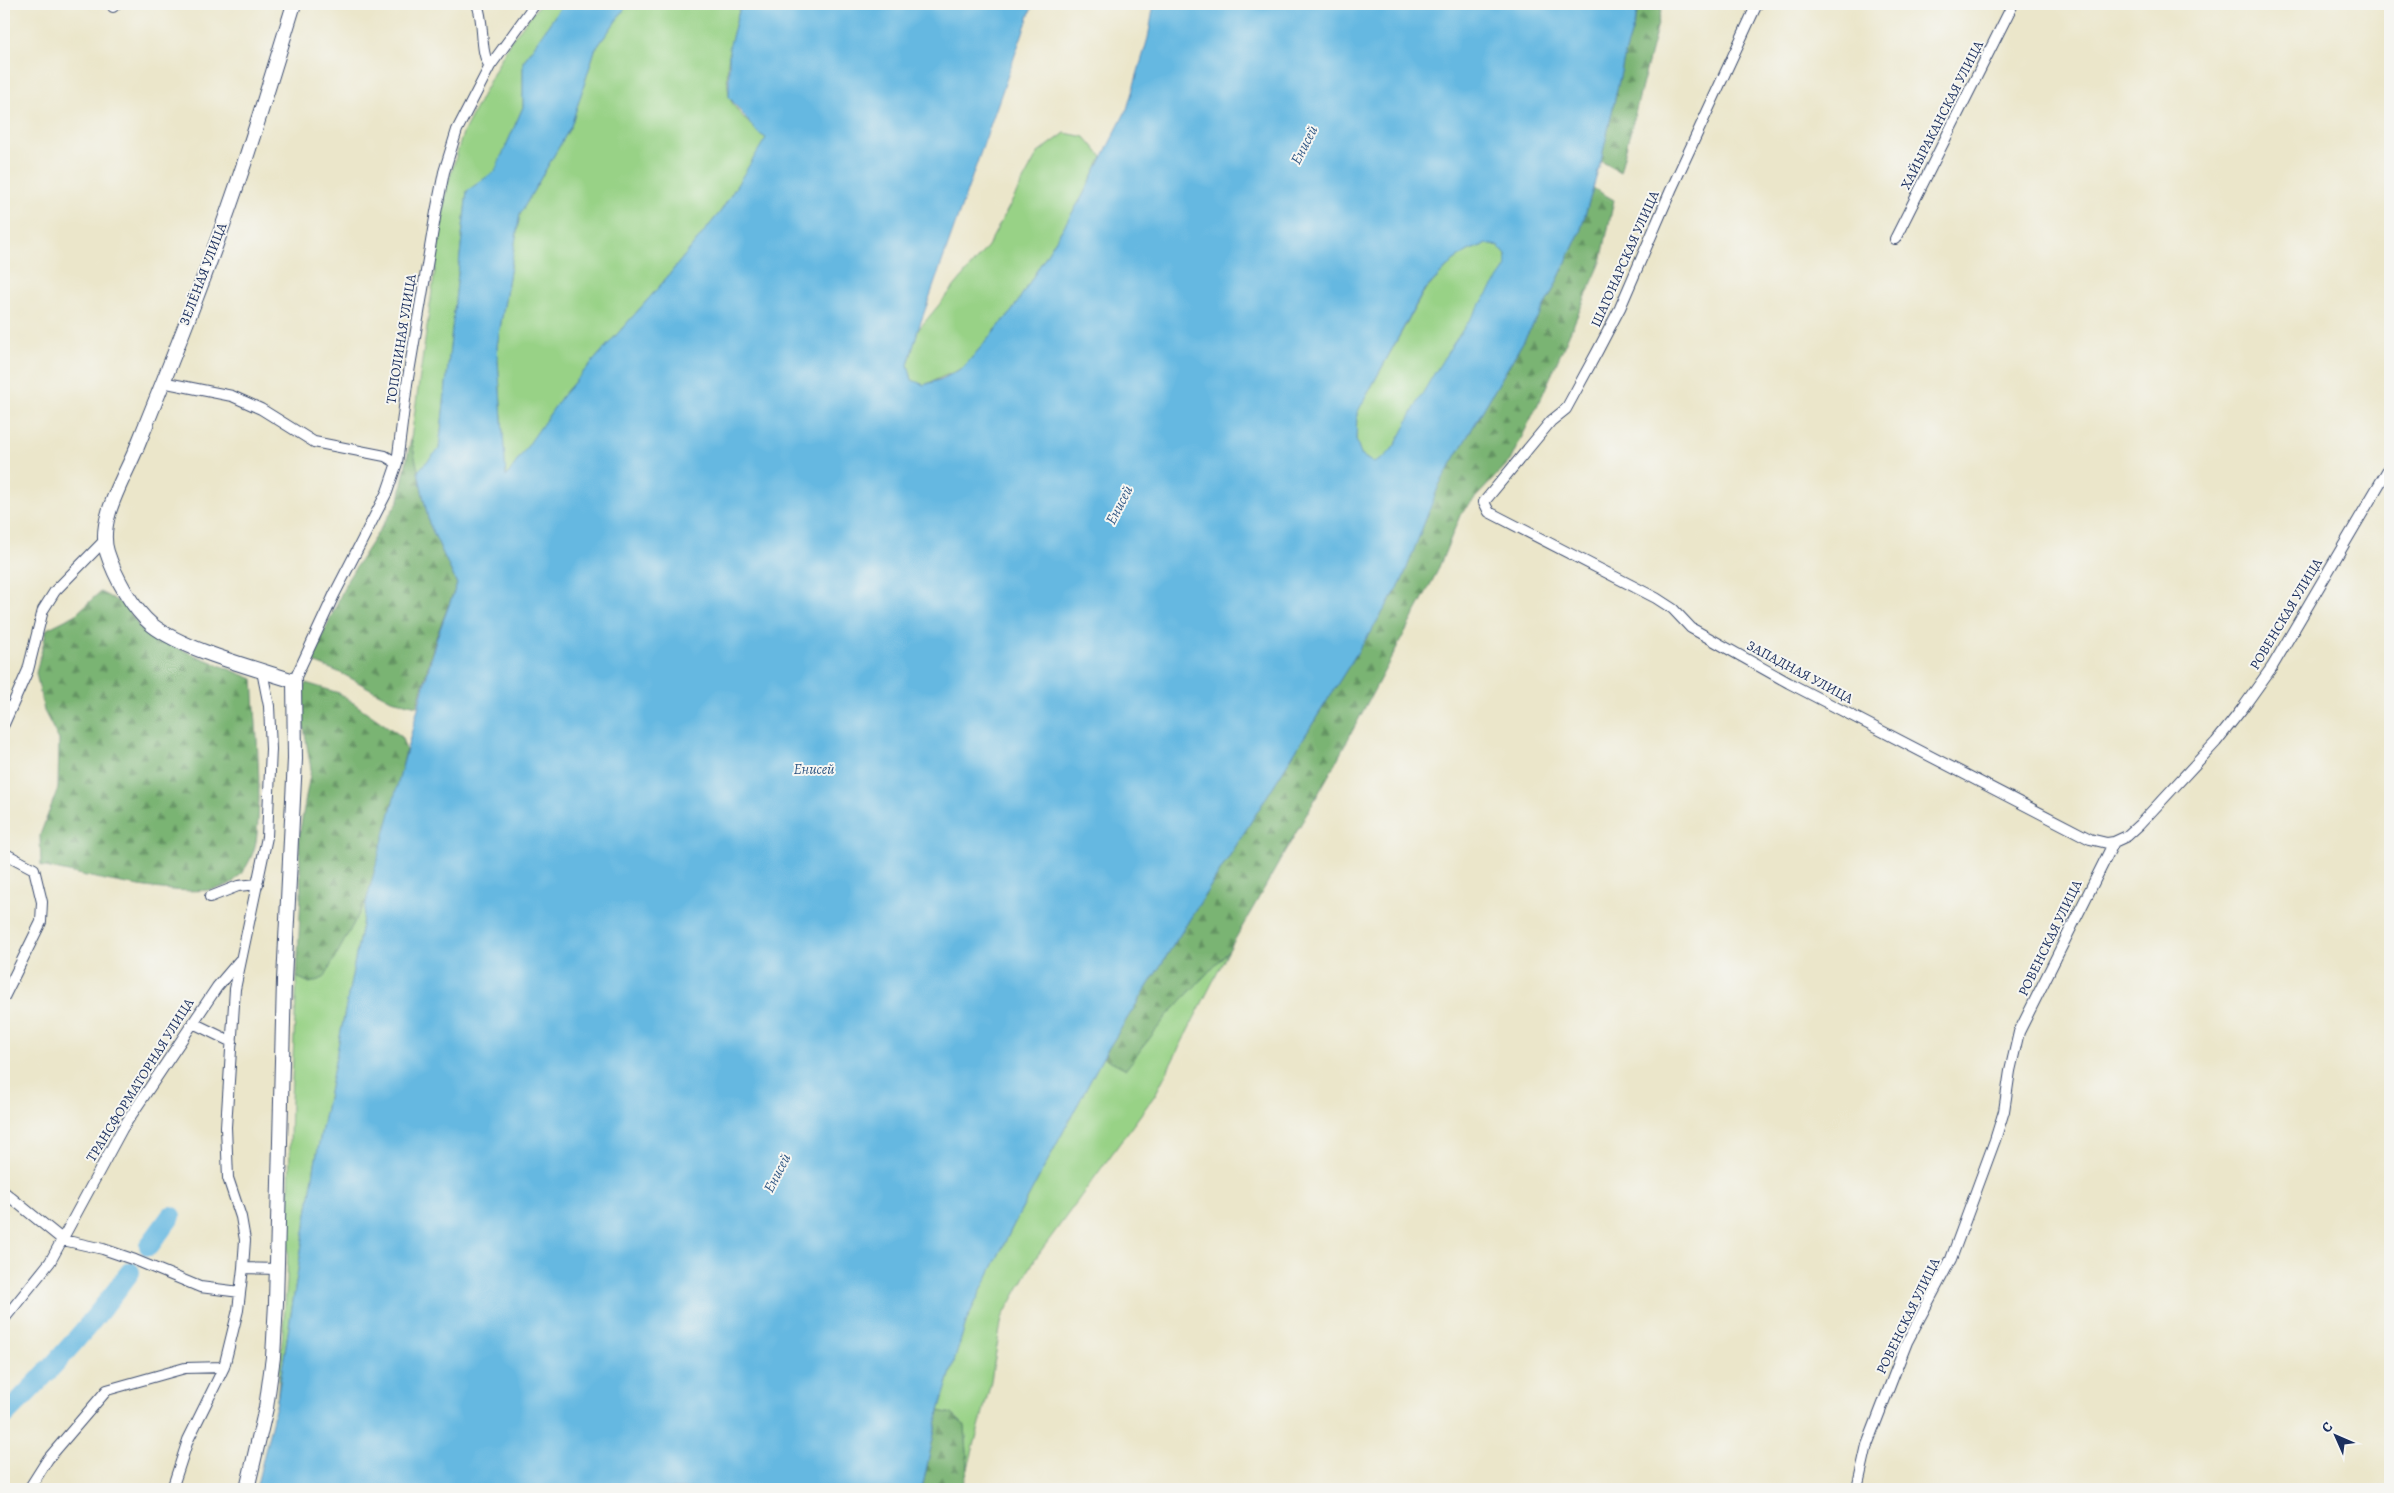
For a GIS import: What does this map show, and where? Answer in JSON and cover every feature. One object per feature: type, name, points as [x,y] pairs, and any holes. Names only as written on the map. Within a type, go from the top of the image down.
[{"type":"street","name":"ЗЕЛЁНАЯ УЛИЦА","points":[[104,541],[105,526],[110,510],[138,447],[230,204],[294,4]]},
{"type":"street","points":[[477,4],[483,26],[484,54],[490,66]]},
{"type":"street","name":"ТОПОЛИНАЯ УЛИЦА","points":[[294,681],[337,588],[387,492],[396,463],[419,312],[444,172],[457,130],[490,66],[535,4]]},
{"type":"street","name":"ШАГОНАРСКАЯ УЛИЦА","points":[[1485,504],[1487,498],[1551,421],[1566,409],[1620,308],[1757,4]]},
{"type":"street","name":"ХАЙЫРАКАНСКАЯ УЛИЦА","points":[[1895,239],[2013,4]]},
{"type":"street","points":[[162,382],[232,396],[262,409],[314,442],[385,456],[396,463]]},
{"type":"street","name":"РОВЕНСКАЯ УЛИЦА","points":[[1857,1489],[1867,1445],[1896,1370],[1908,1342],[1951,1259],[1995,1140],[2004,1111],[2010,1071],[2019,1032],[2114,842],[2127,836],[2139,825],[2216,742],[2242,709],[2272,667],[2390,466]]},
{"type":"street","name":"ЗАПАДНАЯ УЛИЦА","points":[[1485,504],[1489,512],[1656,598],[1673,609],[1691,628],[1789,683],[2090,840],[2107,843],[2114,842]]},
{"type":"street","points":[[4,724],[28,670],[43,610],[55,591],[104,541],[111,562],[131,599],[152,625],[194,647],[294,681],[295,759],[284,980],[273,1357],[266,1408],[247,1489]]},
{"type":"street","points":[[172,1489],[188,1440],[224,1366],[238,1310],[243,1268],[245,1240],[241,1217],[228,1178],[226,1127],[232,1042],[231,1022],[240,959],[267,837],[271,749],[269,706],[262,670]]},
{"type":"street","points":[[4,853],[34,869],[42,902],[41,922],[4,998]]},
{"type":"street","points":[[210,897],[238,886],[258,884]]},
{"type":"street","name":"ТРАНСФОРМАТОРНАЯ УЛИЦА","points":[[4,1319],[50,1262],[117,1137],[217,986],[240,959]]},
{"type":"street","points":[[193,1023],[232,1042]]},
{"type":"street","points":[[4,1192],[63,1240],[127,1257],[200,1287],[240,1292]]},
{"type":"street","points":[[243,1268],[277,1270]]},
{"type":"street","points":[[29,1489],[48,1459],[106,1390],[184,1368],[224,1366]]},
{"type":"green space","points":[[540,4],[563,4],[523,62],[523,107],[495,172],[467,191],[439,449],[418,471],[411,438],[447,187],[463,133],[509,43]]},
{"type":"green space","points":[[628,4],[741,4],[728,60],[729,95],[734,106],[745,119],[767,138],[721,211],[659,287],[563,395],[506,478],[497,346],[520,214],[571,126],[595,50]]},
{"type":"green space","points":[[1640,4],[1663,4],[1620,172],[1601,161],[1625,54]]},
{"type":"green space","points":[[1065,133],[1085,137],[1102,157],[1082,197],[1012,311],[963,368],[924,385],[912,380],[908,365],[918,330],[988,246],[1038,153]]},
{"type":"green space","points":[[1593,188],[1614,200],[1601,262],[1542,396],[1510,461],[1461,513],[1437,572],[1330,773],[1229,950],[1166,1017],[1126,1069],[1103,1057],[1401,583],[1439,485],[1551,294],[1580,232]]},
{"type":"green space","points":[[1486,244],[1498,246],[1506,255],[1506,268],[1397,442],[1384,460],[1373,463],[1361,455],[1356,439],[1357,413],[1423,293],[1454,260],[1468,251]]},
{"type":"green space","points":[[411,438],[429,523],[457,584],[436,637],[417,706],[391,700],[341,673],[311,661],[348,579],[399,500]]},
{"type":"green space","points":[[100,592],[125,605],[140,628],[180,649],[253,679],[259,776],[255,847],[243,871],[234,881],[219,888],[197,891],[170,890],[111,881],[41,866],[40,835],[58,788],[59,740],[44,711],[36,673],[47,629],[75,615]]},
{"type":"green space","points":[[306,683],[339,693],[401,736],[406,750],[390,821],[367,899],[324,978],[310,983],[297,977],[301,894],[299,836],[311,769],[299,699]]},
{"type":"green space","points":[[367,899],[315,1164],[277,1401],[287,1281],[291,1099],[297,977],[310,983],[324,977]]},
{"type":"green space","points":[[1229,950],[1155,1095],[1035,1259],[1002,1318],[990,1386],[968,1468],[965,1426],[952,1414],[939,1411],[967,1319],[1014,1224],[1103,1057],[1126,1068],[1166,1017]]},
{"type":"green space","points":[[939,1411],[952,1414],[965,1426],[968,1468],[962,1489],[922,1489]]},
{"type":"water","name":"Енисей","points":[[563,4],[628,4],[595,50],[571,126],[520,214],[497,346],[506,477],[563,395],[659,287],[721,211],[766,138],[758,133],[729,97],[729,48],[741,4],[1033,4],[918,330],[908,365],[912,380],[924,385],[942,379],[963,368],[1012,311],[1082,197],[1127,109],[1148,38],[1154,4],[1640,4],[1625,54],[1601,161],[1580,232],[1551,294],[1439,485],[1401,583],[1103,1057],[1014,1224],[967,1319],[939,1411],[922,1489],[256,1489],[277,1401],[315,1164],[367,899],[437,637],[457,584],[429,523],[418,471],[439,449],[467,191],[495,171],[523,107],[523,62]],"holes":[[[1486,244],[1498,246],[1506,255],[1506,268],[1443,359],[1420,397],[1396,444],[1386,456],[1373,463],[1361,455],[1356,439],[1357,413],[1423,292],[1454,260],[1468,251]]]},
{"type":"waterway","points":[[149,1246],[171,1216]]},
{"type":"waterway","points":[[4,1416],[70,1347],[130,1272]]}]
